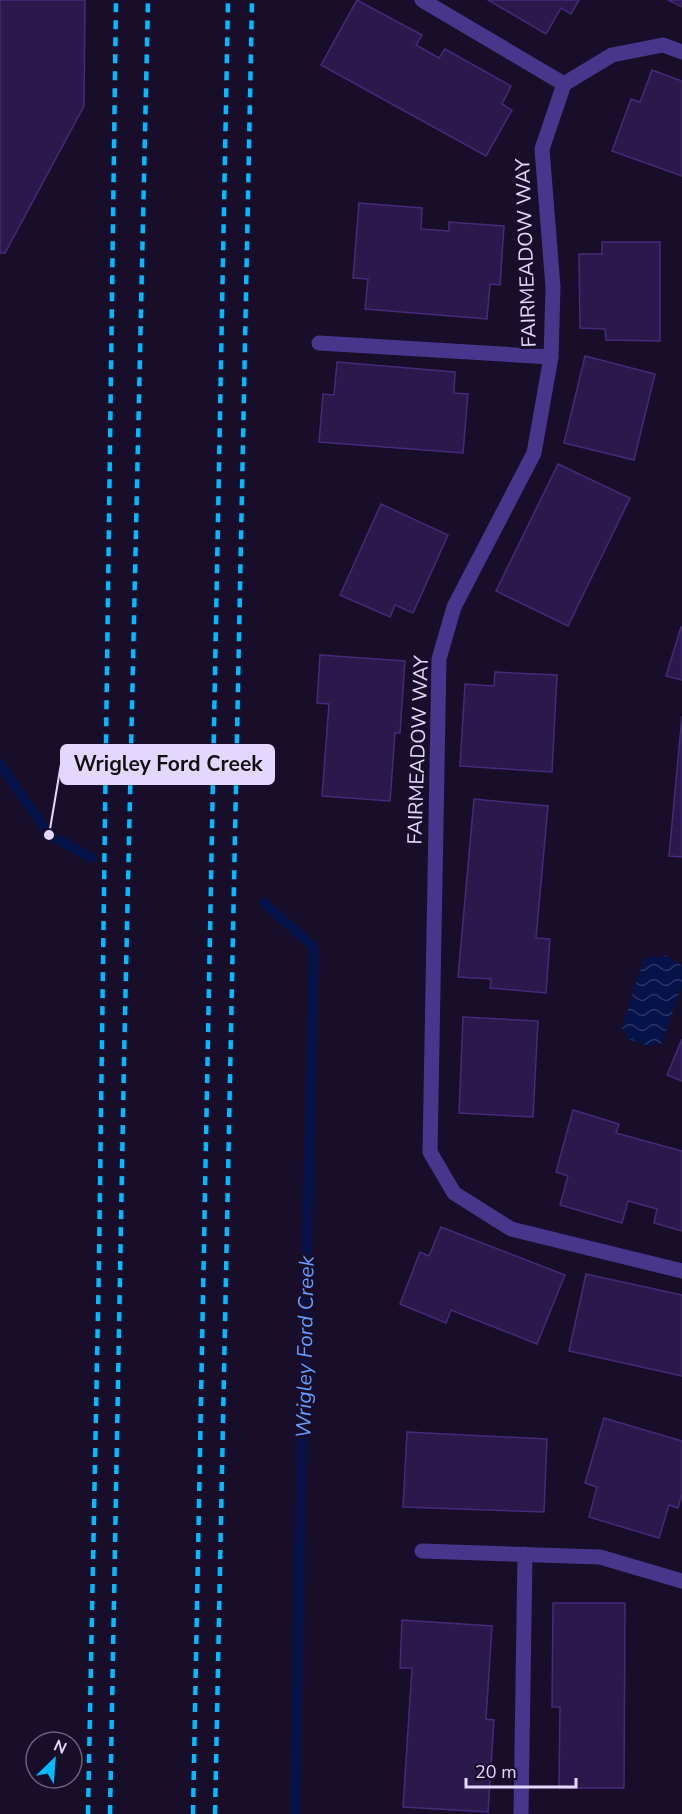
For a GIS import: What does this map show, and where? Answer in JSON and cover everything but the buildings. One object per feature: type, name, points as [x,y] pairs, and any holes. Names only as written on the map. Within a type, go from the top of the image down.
[{"type":"street","points":[[422,0],[564,84],[612,55],[663,45],[682,52]]},
{"type":"street","name":"FAIRMEADOW WAY","points":[[564,84],[542,149],[553,287],[551,357],[534,453],[454,607],[439,658],[430,1152],[454,1193],[511,1229],[682,1271]]},
{"type":"street","points":[[319,343],[551,357]]},
{"type":"street","points":[[422,1551],[600,1557],[682,1581]]},
{"type":"street","points":[[521,1814],[525,1554]]},
{"type":"water","points":[[665,955],[681,965],[682,985],[661,1044],[656,1043],[651,1047],[626,1038],[626,1031],[622,1028],[644,959]]},
{"type":"waterway","name":"Wrigley Ford Creek","points":[[0,764],[49,835],[92,858]]},
{"type":"waterway","name":"Wrigley Ford Creek","points":[[264,903],[314,947],[295,1814]]},
{"type":"railway","points":[[88,1814],[99,1262],[116,0]]},
{"type":"railway","points":[[110,1814],[148,0]]},
{"type":"railway","points":[[193,1814],[228,0]]},
{"type":"railway","points":[[215,1814],[252,0]]},
{"type":"place","name":"Wrigley Ford Creek","points":[[49,835]]}]
